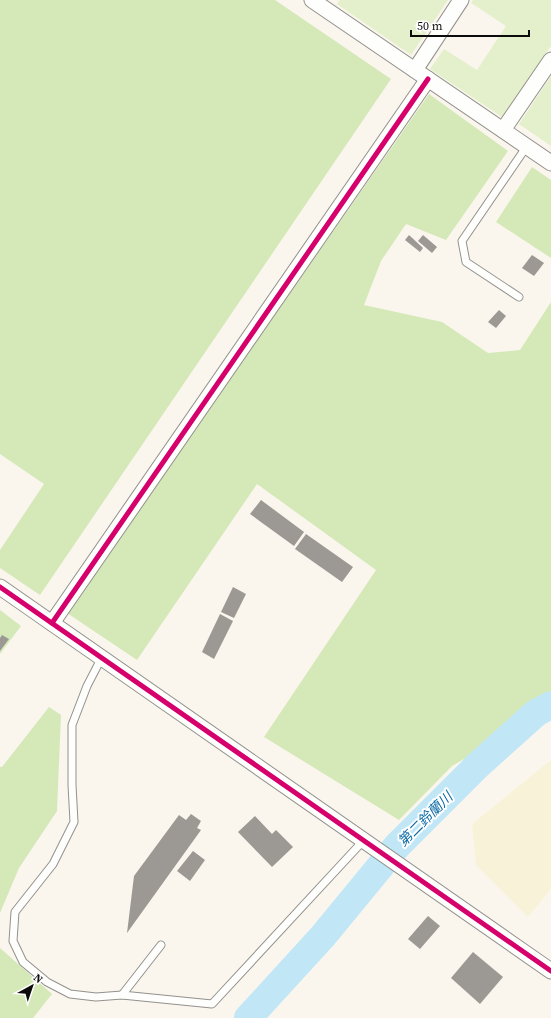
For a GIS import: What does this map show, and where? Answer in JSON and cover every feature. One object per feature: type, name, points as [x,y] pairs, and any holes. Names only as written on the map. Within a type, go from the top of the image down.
[{"type":"street","points":[[415,70],[461,0]]},
{"type":"street","points":[[320,2],[415,70],[551,163]]},
{"type":"street","points":[[503,130],[551,60]]},
{"type":"street","points":[[52,623],[428,79]]},
{"type":"street","points":[[0,587],[551,971]]},
{"type":"lane","points":[[519,297],[466,262],[462,241],[526,146]]},
{"type":"lane","points":[[102,657],[87,686],[72,725],[72,785],[74,822],[53,864],[15,912],[14,941],[23,962],[47,982],[70,994],[96,997],[122,995],[212,1004],[370,844]]},
{"type":"lane","points":[[122,995],[161,945]]},
{"type":"shaded area","points":[[551,760],[551,889],[528,917],[476,865],[472,824]]},
{"type":"green space","points":[[0,0],[275,0],[391,79],[40,595],[0,568],[0,550],[44,484],[0,454]]},
{"type":"green space","points":[[340,0],[448,0],[411,55],[337,4]]},
{"type":"green space","points":[[473,0],[551,0],[551,46],[502,117],[430,69],[444,49],[477,70],[506,26],[471,3]]},
{"type":"green space","points":[[551,76],[551,146],[519,124]]},
{"type":"green space","points":[[429,94],[508,151],[446,240],[406,224],[381,261],[364,305],[442,322],[488,353],[520,350],[551,302],[551,709],[452,766],[399,820],[264,737],[376,570],[257,484],[137,660],[67,613]]},
{"type":"green space","points":[[532,167],[551,180],[551,258],[496,222]]},
{"type":"green space","points":[[0,610],[21,626],[0,654]]},
{"type":"green space","points":[[49,707],[61,715],[57,811],[19,868],[0,913],[0,767],[2,767]]},
{"type":"green space","points":[[0,948],[52,994],[33,1018],[0,1018]]},
{"type":"building","points":[[409,235],[423,248],[420,252],[405,240]]},
{"type":"building","points":[[423,235],[437,247],[432,253],[418,241]]},
{"type":"building","points":[[532,255],[544,263],[534,276],[522,268]]},
{"type":"building","points":[[499,310],[506,316],[496,328],[488,322]]},
{"type":"building","points":[[261,500],[304,532],[294,546],[250,514]]},
{"type":"building","points":[[306,534],[353,567],[342,582],[295,549]]},
{"type":"building","points":[[233,587],[246,594],[234,618],[221,612]]},
{"type":"building","points":[[220,614],[233,621],[214,659],[202,652]]},
{"type":"building","points":[[2,635],[9,639],[0,651],[0,638]]},
{"type":"building","points":[[191,814],[201,821],[197,828],[201,830],[127,933],[134,876],[179,815],[186,820]]},
{"type":"building","points":[[255,816],[272,834],[276,830],[293,847],[272,867],[238,832]]},
{"type":"building","points":[[193,851],[205,860],[190,881],[177,871]]},
{"type":"building","points":[[428,916],[440,926],[420,949],[408,939]]},
{"type":"building","points":[[473,952],[503,977],[480,1004],[451,978]]},
{"type":"waterway","name":"第二鈴蘭川","points":[[248,1018],[323,936],[397,846],[477,766],[536,713],[551,705]]},
{"type":"cycle path","points":[[52,623],[428,79]]},
{"type":"cycle path","points":[[0,587],[551,971]]}]
